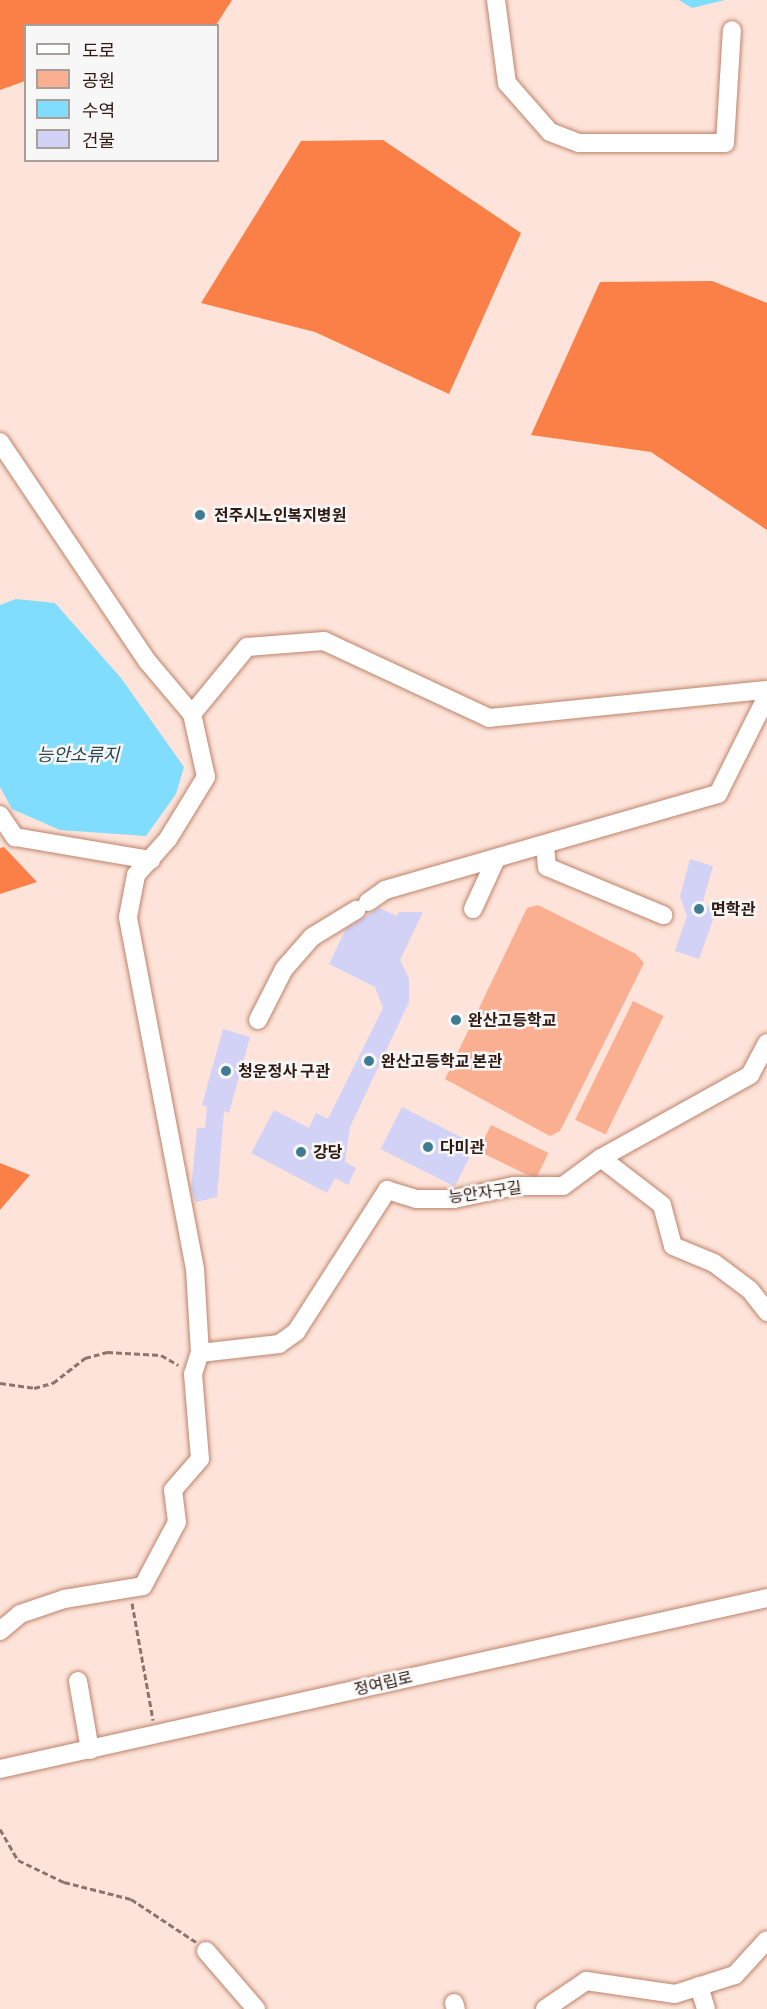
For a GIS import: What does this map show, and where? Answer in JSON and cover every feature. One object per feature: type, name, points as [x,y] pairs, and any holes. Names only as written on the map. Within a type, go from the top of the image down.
[{"type":"street","points":[[496,0],[507,83],[550,132],[579,143],[725,143],[732,30]]},
{"type":"street","points":[[0,442],[148,662],[192,714],[206,777],[151,860],[136,875],[129,916],[195,1269],[200,1353],[193,1374],[200,1460],[172,1490],[177,1522],[143,1586],[64,1599],[20,1614],[0,1631]]},
{"type":"street","points":[[192,714],[247,647],[324,641],[489,718],[767,690]]},
{"type":"street","points":[[258,1020],[284,969],[312,937],[385,890],[718,794],[767,696]]},
{"type":"street","points":[[0,815],[15,837],[151,860]]},
{"type":"street","points":[[545,845],[547,867],[663,915]]},
{"type":"street","points":[[472,909],[496,859]]},
{"type":"street","name":"능안자구길","points":[[200,1353],[279,1344],[296,1332],[387,1190],[417,1199],[454,1199],[514,1186],[562,1186],[601,1158],[750,1075],[767,1043]]},
{"type":"street","points":[[601,1158],[662,1205],[673,1246],[714,1263],[750,1290],[767,1311]]},
{"type":"street","name":"정여립로","points":[[0,1769],[767,1598]]},
{"type":"street","points":[[78,1681],[90,1750]]},
{"type":"street","points":[[545,2009],[586,1981],[675,1994],[735,1975],[767,1940]]},
{"type":"street","points":[[206,1951],[256,2009]]},
{"type":"street","points":[[699,1986],[706,2009]]},
{"type":"path","points":[[0,1383],[34,1388],[67,1376],[85,1358],[131,1350],[161,1355],[193,1374]]},
{"type":"path","points":[[129,1588],[156,1734]]},
{"type":"path","points":[[0,1829],[18,1860],[64,1882],[130,1899],[177,1925],[206,1951]]},
{"type":"green space","points":[[538,905],[636,954],[644,963],[560,1131],[550,1136],[445,1079],[527,908]]},
{"type":"green space","points":[[633,1001],[664,1016],[606,1135],[575,1120]]},
{"type":"green space","points":[[491,1125],[549,1153],[536,1179],[478,1151]]},
{"type":"shaded area","points":[[0,0],[232,0],[217,24],[24,24],[24,81],[0,90]]},
{"type":"shaded area","points":[[383,140],[521,233],[449,394],[315,332],[201,303],[301,141]]},
{"type":"shaded area","points":[[712,281],[767,303],[767,530],[651,452],[531,435],[600,282]]},
{"type":"shaded area","points":[[4,847],[37,882],[0,894],[0,848]]},
{"type":"shaded area","points":[[0,1163],[30,1175],[0,1210]]},
{"type":"water","points":[[679,0],[725,0],[692,8]]},
{"type":"water","name":"능안소류지","points":[[16,599],[55,603],[121,678],[184,767],[176,794],[146,836],[60,830],[12,809],[0,787],[0,605]]},
{"type":"building","name":"면학관","points":[[690,859],[713,866],[702,904],[717,909],[699,959],[675,951],[687,916],[680,896]]},
{"type":"building","name":"완산고등학교 본관","points":[[379,908],[397,916],[399,912],[423,912],[400,960],[409,979],[409,1002],[350,1127],[345,1162],[356,1168],[348,1185],[335,1178],[327,1193],[251,1153],[274,1110],[309,1128],[316,1113],[328,1119],[383,1008],[375,987],[329,964],[346,929]]},
{"type":"building","points":[[223,1029],[250,1037],[229,1113],[224,1111],[217,1197],[196,1202],[191,1189],[197,1128],[205,1128],[207,1107],[202,1105]]},
{"type":"building","name":"다미관","points":[[402,1107],[476,1145],[455,1187],[381,1149]]},
{"type":"place","name":"전주시노인복지병원","points":[[200,515]]},
{"type":"place","name":"면학관","points":[[699,909]]},
{"type":"place","name":"완산고등학교","points":[[456,1020]]},
{"type":"place","name":"완산고등학교 본관","points":[[369,1061]]},
{"type":"place","name":"청운정사 구관","points":[[226,1071]]},
{"type":"place","name":"다미관","points":[[428,1147]]},
{"type":"place","name":"강당","points":[[301,1152]]}]
